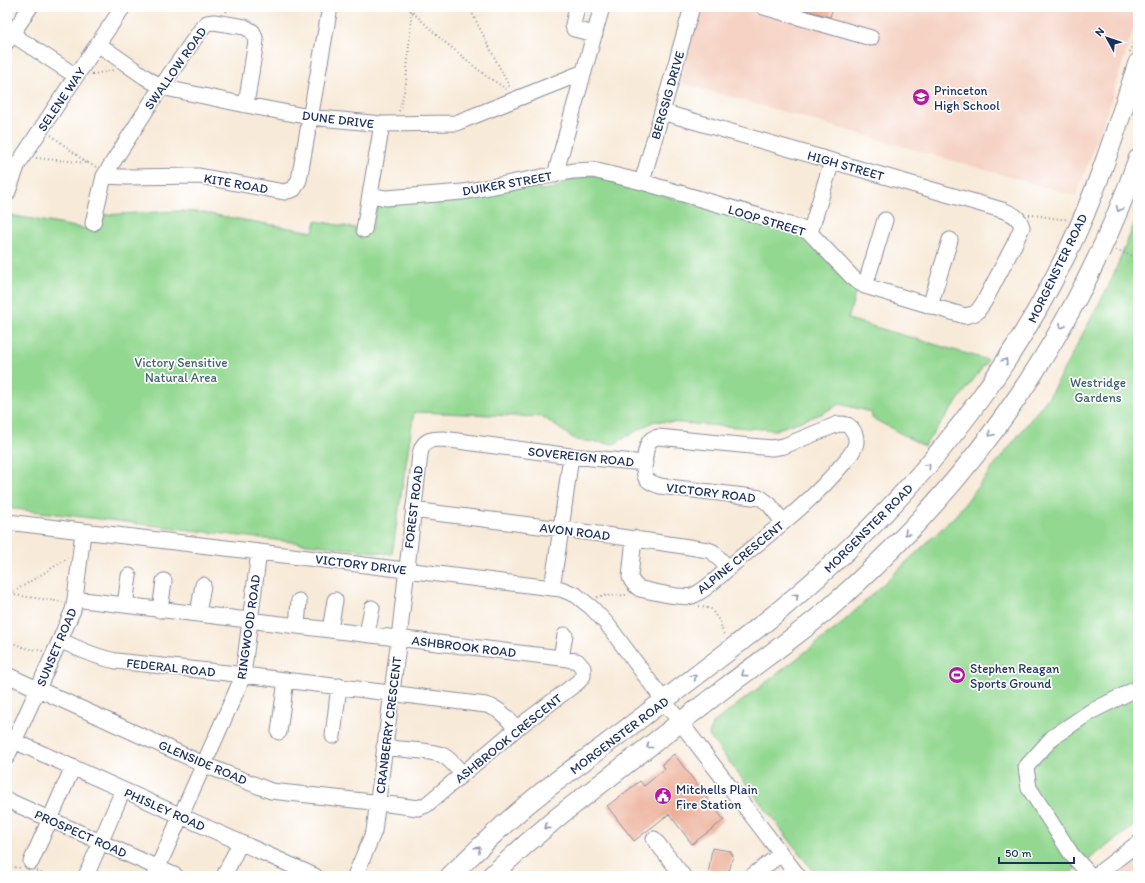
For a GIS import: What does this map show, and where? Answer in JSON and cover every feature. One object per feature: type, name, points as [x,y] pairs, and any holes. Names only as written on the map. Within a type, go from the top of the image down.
[{"type":"main road","name":"MORGENSTER ROAD","points":[[450,876],[506,823],[531,802],[786,606],[853,546],[918,478],[978,403],[1033,319],[1078,230],[1109,150],[1138,63]]},
{"type":"main road","name":"MORGENSTER ROAD","points":[[491,876],[559,816],[826,611],[870,570],[932,507],[979,451],[1022,391],[1042,360],[1077,299],[1099,256],[1127,190],[1138,159]]},
{"type":"street","points":[[30,7],[9,36],[78,72]]},
{"type":"street","name":"SELENE WAY","points":[[7,194],[18,164],[78,72],[123,7]]},
{"type":"street","name":"KITE ROAD","points":[[105,174],[127,177],[199,176],[284,192],[294,189],[299,180],[330,7]]},
{"type":"street","points":[[577,7],[573,25],[574,29],[595,34]]},
{"type":"street","points":[[555,175],[602,7]]},
{"type":"street","name":"BERGSIG DRIVE","points":[[642,182],[692,7]]},
{"type":"street","points":[[764,7],[871,38]]},
{"type":"street","name":"SWALLOW ROAD","points":[[93,223],[105,174],[161,87],[207,23],[214,22],[245,27],[253,32],[256,41],[246,105]]},
{"type":"street","name":"DUNE DRIVE","points":[[98,44],[161,87],[310,117],[386,124],[456,123],[584,72]]},
{"type":"street","name":"HIGH STREET","points":[[662,112],[1011,213],[1023,221]]},
{"type":"street","points":[[364,230],[370,195],[386,124]]},
{"type":"street","points":[[810,233],[832,161]]},
{"type":"street","name":"DUIKER STREET","points":[[370,195],[386,198],[463,192],[573,171],[593,170],[642,182]]},
{"type":"street","name":"LOOP STREET","points":[[642,182],[800,228],[810,233],[855,280],[866,286],[965,316],[977,312],[984,302],[1014,245],[1023,221]]},
{"type":"street","points":[[866,286],[885,220]]},
{"type":"street","points":[[930,306],[950,240]]},
{"type":"street","name":"SOVEREIGN ROAD","points":[[424,445],[426,442],[433,439],[443,439],[571,456],[645,463],[648,445],[652,439],[658,437],[772,448],[784,446],[838,424],[850,427],[855,436]]},
{"type":"street","name":"ALPINE CRESCENT","points":[[640,590],[691,596],[713,582],[818,491],[852,452],[856,442],[855,436]]},
{"type":"street","name":"FOREST ROAD","points":[[406,570],[420,454],[424,445]]},
{"type":"street","points":[[552,588],[562,530],[571,456]]},
{"type":"street","name":"VICTORY ROAD","points":[[645,463],[645,476],[652,483],[660,486],[761,498],[769,504],[783,522]]},
{"type":"street","name":"AVON ROAD","points":[[413,510],[634,538],[708,550],[713,552],[728,568]]},
{"type":"street","name":"VICTORY DRIVE","points":[[7,522],[561,589],[576,595],[592,608],[607,624],[798,876]]},
{"type":"street","name":"SUNSET ROAD","points":[[7,756],[73,610],[76,599],[83,532]]},
{"type":"street","points":[[634,538],[630,576],[632,582],[640,590]]},
{"type":"street","name":"RINGWOOD ROAD","points":[[156,872],[243,675],[259,552]]},
{"type":"street","name":"CRANBERRY CRESCENT","points":[[355,876],[374,831],[399,638],[406,570]]},
{"type":"street","points":[[124,605],[129,576]]},
{"type":"street","points":[[160,610],[164,581]]},
{"type":"street","points":[[198,614],[202,585]]},
{"type":"street","name":"ASHBROOK ROAD","points":[[76,599],[561,658]]},
{"type":"street","points":[[330,630],[335,600]]},
{"type":"street","points":[[297,626],[300,601]]},
{"type":"street","points":[[367,634],[372,608]]},
{"type":"street","points":[[561,658],[565,635]]},
{"type":"street","name":"FEDERAL ROAD","points":[[60,640],[103,659],[339,686],[492,707],[504,715],[516,728]]},
{"type":"street","name":"ASHBROOK CRESCENT","points":[[378,802],[418,808],[426,806],[516,728],[578,682],[583,676],[583,668],[577,661],[561,658]]},
{"type":"street","name":"GLENSIDE ROAD","points":[[7,675],[205,764],[271,791],[378,802]]},
{"type":"street","points":[[279,732],[286,680]]},
{"type":"street","points":[[333,736],[339,686]]},
{"type":"street","points":[[1091,876],[1072,855],[1029,788],[1026,767],[1052,737],[1090,712],[1138,688]]},
{"type":"street","name":"PHISLEY ROAD","points":[[14,741],[240,843],[287,870],[315,876]]},
{"type":"street","points":[[384,747],[432,752],[443,755],[452,762],[462,774]]},
{"type":"street","points":[[27,865],[74,767]]},
{"type":"street","points":[[86,876],[123,790]]},
{"type":"street","name":"PROSPECT ROAD","points":[[7,800],[101,842],[156,872],[176,876]]},
{"type":"street","points":[[654,839],[683,876]]},
{"type":"street","points":[[224,876],[240,843]]},
{"type":"street","points":[[1095,876],[1138,843]]},
{"type":"street","points":[[752,876],[781,854]]},
{"type":"path","points":[[407,7],[440,38],[480,72],[512,92],[469,7]]},
{"type":"path","points":[[386,124],[400,109],[406,83],[412,7]]},
{"type":"path","points":[[78,72],[94,74],[130,67]]},
{"type":"path","points":[[41,128],[88,164],[105,174]]},
{"type":"path","points":[[25,154],[36,158],[88,164]]},
{"type":"path","points":[[1023,221],[1035,215],[1058,220],[1070,219]]},
{"type":"path","points":[[1116,250],[1138,258]]},
{"type":"path","points":[[8,594],[73,555],[80,555]]},
{"type":"path","points":[[594,600],[599,596],[625,596],[640,590]]},
{"type":"path","points":[[8,594],[67,603],[76,599]]},
{"type":"path","points":[[683,596],[692,605],[711,608],[720,622],[724,637]]},
{"type":"path","points":[[7,642],[12,642],[27,649],[39,649],[48,653]]},
{"type":"path","points":[[20,876],[27,865]]},
{"type":"shaded area","name":"Princeton High School","points":[[700,7],[1138,7],[1138,15],[1107,112],[1076,196],[679,82]]},
{"type":"shaded area","points":[[1138,855],[1138,876],[1111,876]]},
{"type":"green space","name":"Victory Sensitive Natural Area","points":[[593,175],[795,234],[806,239],[856,291],[848,319],[988,360],[924,446],[872,418],[871,412],[840,404],[821,414],[775,430],[654,421],[614,444],[576,440],[543,417],[414,412],[392,554],[7,508],[7,240],[10,215],[98,231],[101,215],[177,211],[198,212],[313,232],[316,221],[371,231],[379,205],[538,185],[540,190],[557,188],[560,184],[568,180]]},
{"type":"green space","name":"Stephen Reagan Sports Ground","points":[[1138,215],[1138,823],[1066,876],[817,876],[709,736],[712,724],[839,626],[955,516],[1050,395],[1110,283]]},
{"type":"building","points":[[796,7],[833,7],[830,17]]},
{"type":"building","name":"Mitchells Plain Fire Station","points":[[674,754],[724,820],[692,844],[669,814],[634,841],[607,806],[640,781],[644,786],[665,769],[662,764]]},
{"type":"building","points":[[712,848],[730,851],[733,856],[728,876],[708,876]]},
{"type":"place","name":"Princeton High School","points":[[921,97]]},
{"type":"place","name":"Stephen Reagan Sports Ground","points":[[957,675]]},
{"type":"place","name":"Mitchells Plain Fire Station","points":[[663,796]]},
{"type":"park label","name":"Westridge Gardens","points":[[1098,390]]}]
